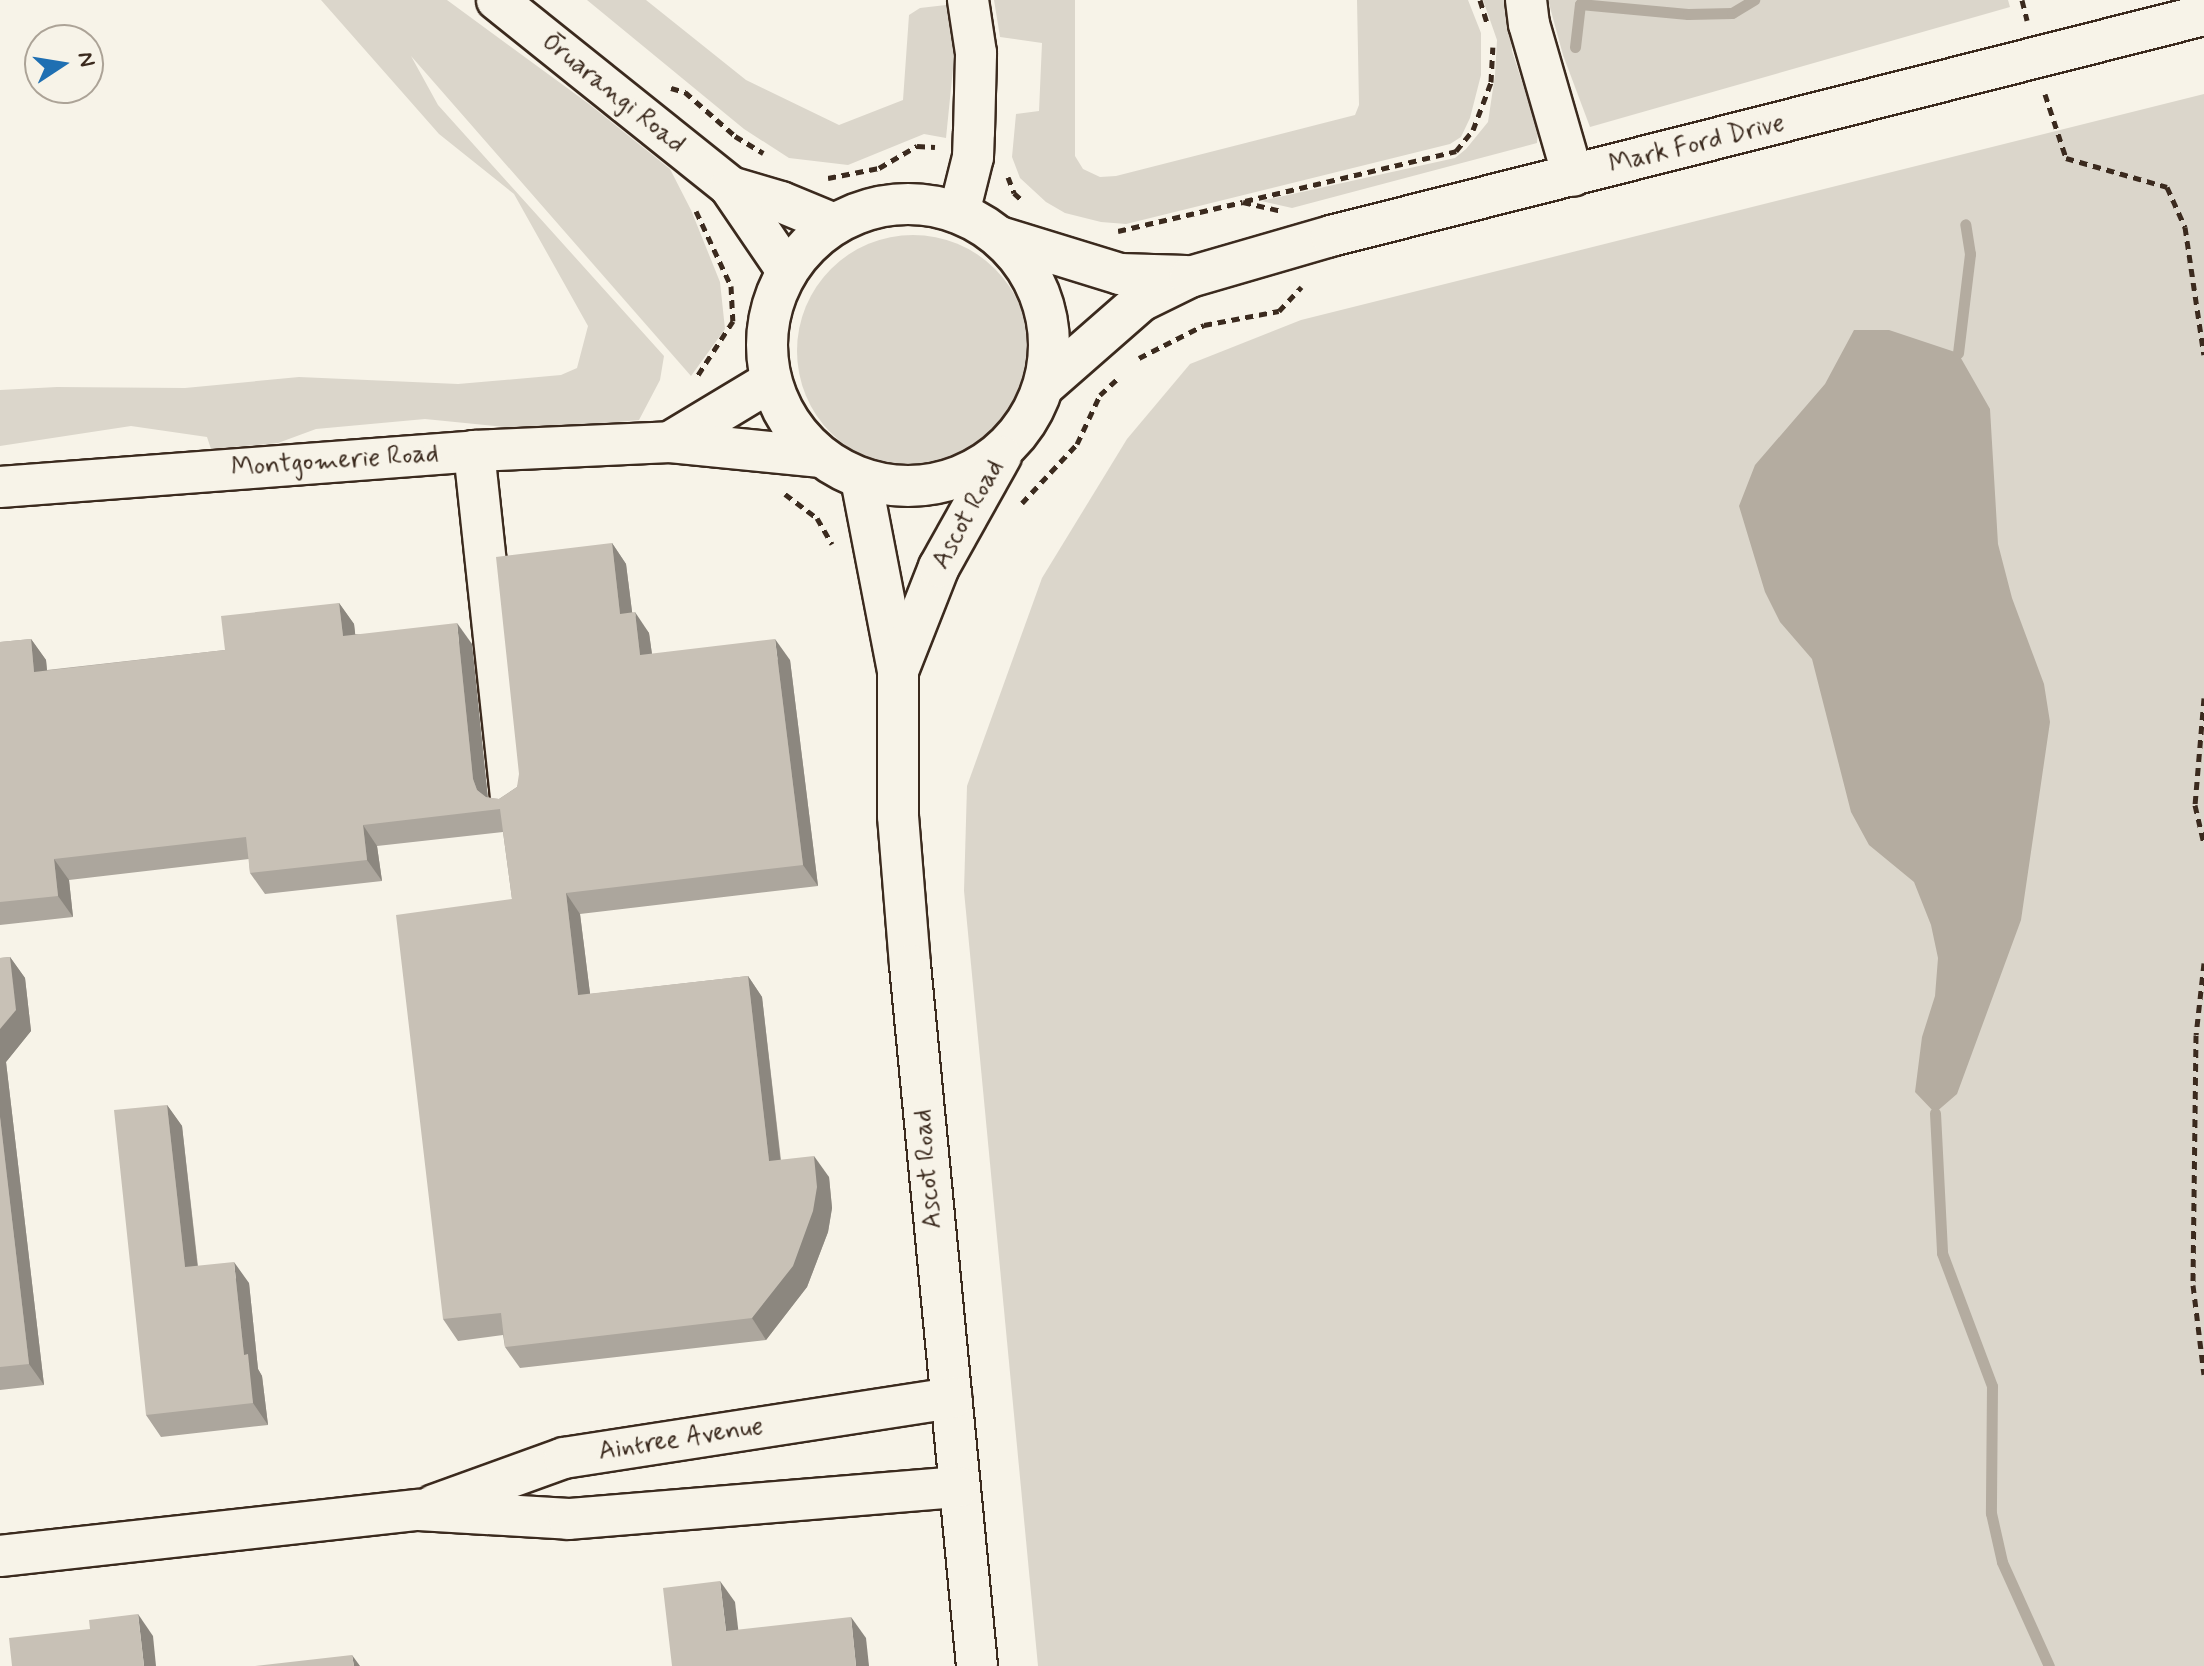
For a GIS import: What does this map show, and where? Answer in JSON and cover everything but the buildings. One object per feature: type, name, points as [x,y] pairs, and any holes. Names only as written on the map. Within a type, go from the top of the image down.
[{"type":"street","name":"Ōruarangi Road","points":[[497,0],[730,187],[787,271]]},
{"type":"street","points":[[959,213],[973,157],[976,53],[968,0]]},
{"type":"street","points":[[1526,0],[1533,37],[1573,176]]},
{"type":"street","name":"Mark Ford Drive","points":[[1044,386],[1141,301],[1190,277],[1331,236],[2204,15]]},
{"type":"street","name":"Ōruarangi Road","points":[[730,187],[781,202],[834,224]]},
{"type":"street","points":[[896,203],[928,204],[959,213],[1000,236],[1026,267],[1044,305],[1050,345],[1044,386],[1029,420],[1005,449],[962,477],[912,488],[861,479],[821,457],[790,423],[771,381],[767,343],[772,306],[787,271],[808,244],[834,224],[863,210],[896,203]]},
{"type":"street","name":"Mark Ford Drive","points":[[1000,236],[1120,274],[1190,277]]},
{"type":"street","name":"Montgomerie Road","points":[[670,442],[771,381]]},
{"type":"street","name":"Montgomerie Road","points":[[0,487],[474,451],[670,442],[821,457]]},
{"type":"street","name":"Ascot Road","points":[[898,671],[939,567],[1005,449]]},
{"type":"street","points":[[474,451],[511,798]]},
{"type":"street","name":"Ascot Road","points":[[861,479],[898,671],[898,816],[977,1666]]},
{"type":"street","name":"Aintree Avenue","points":[[419,1510],[564,1458],[951,1398]]},
{"type":"street","name":"Aintree Avenue","points":[[0,1556],[419,1510],[569,1519],[958,1487]]},
{"type":"path","points":[[1480,0],[1489,29]]},
{"type":"path","points":[[2022,0],[2027,20]]},
{"type":"path","points":[[1243,202],[1456,151],[1473,130],[1491,82],[1493,44]]},
{"type":"path","points":[[2045,94],[2066,158],[2167,187],[2185,227],[2204,355]]},
{"type":"path","points":[[689,198],[731,286],[733,321],[694,381]]},
{"type":"path","points":[[1133,364],[1204,325],[1279,311]]},
{"type":"path","points":[[1012,516],[1077,444],[1100,395],[1122,373]]},
{"type":"path","points":[[781,492],[817,518],[835,551]]},
{"type":"path","points":[[2204,698],[2195,805],[2204,843]]},
{"type":"path","points":[[2204,963],[2196,1035],[2193,1285],[2204,1374]]},
{"type":"shaded area","points":[[321,0],[447,0],[589,104],[670,169],[691,210],[720,282],[725,329],[691,376],[411,56],[438,105],[664,356],[660,380],[639,420],[535,430],[425,419],[316,429],[278,443],[211,449],[207,437],[131,426],[0,446],[0,390],[185,388],[299,377],[458,384],[561,375],[577,368],[588,326],[514,194],[439,134]]},
{"type":"shaded area","points":[[587,0],[646,0],[746,80],[839,125],[903,100],[909,15],[920,8],[946,5],[956,39],[946,138],[924,134],[848,165],[789,158],[744,129]]},
{"type":"shaded area","points":[[994,0],[1075,0],[1075,156],[1083,169],[1100,177],[1116,176],[1355,115],[1359,105],[1357,0],[1468,0],[1481,33],[1481,75],[1470,118],[1461,137],[1450,144],[1126,224],[1101,222],[1065,213],[1046,202],[1020,178],[1012,157],[1016,114],[1039,111],[1042,43],[1000,37]]},
{"type":"shaded area","points":[[1483,0],[1507,0],[1512,51],[1538,131],[1537,143],[1292,208],[1261,201],[1455,158],[1466,149],[1488,122],[1495,75],[1497,40]]},
{"type":"shaded area","points":[[1548,0],[2008,0],[2010,7],[1590,127],[1563,55]]},
{"type":"shaded area","points":[[2204,94],[2204,1666],[1038,1666],[964,891],[967,786],[1042,578],[1127,439],[1190,364],[1301,320]]},
{"type":"shaded area","points":[[913,235],[936,237],[957,244],[978,254],[995,269],[1010,286],[1020,307],[1027,328],[1027,374],[1020,395],[1010,416],[995,433],[978,448],[957,458],[936,465],[913,467],[890,465],[869,458],[848,448],[831,433],[816,416],[806,395],[799,374],[797,351],[799,328],[806,307],[816,286],[831,269],[848,254],[869,244],[890,237]]},
{"type":"shaded area","points":[[1854,330],[1889,330],[1958,353],[1990,409],[1998,544],[2012,598],[2044,684],[2050,722],[2021,920],[1957,1094],[1935,1113],[1915,1092],[1922,1037],[1935,996],[1938,958],[1931,925],[1914,882],[1869,845],[1851,812],[1812,659],[1780,622],[1765,592],[1739,506],[1755,465],[1825,384]]},
{"type":"waterway","points":[[1575,47],[1580,4],[1688,14],[1732,13],[1754,0]]},
{"type":"waterway","points":[[1958,353],[1970,254],[1965,224]]},
{"type":"waterway","points":[[1935,1113],[1942,1253],[1992,1386],[1991,1513],[2002,1562],[2049,1666]]}]
